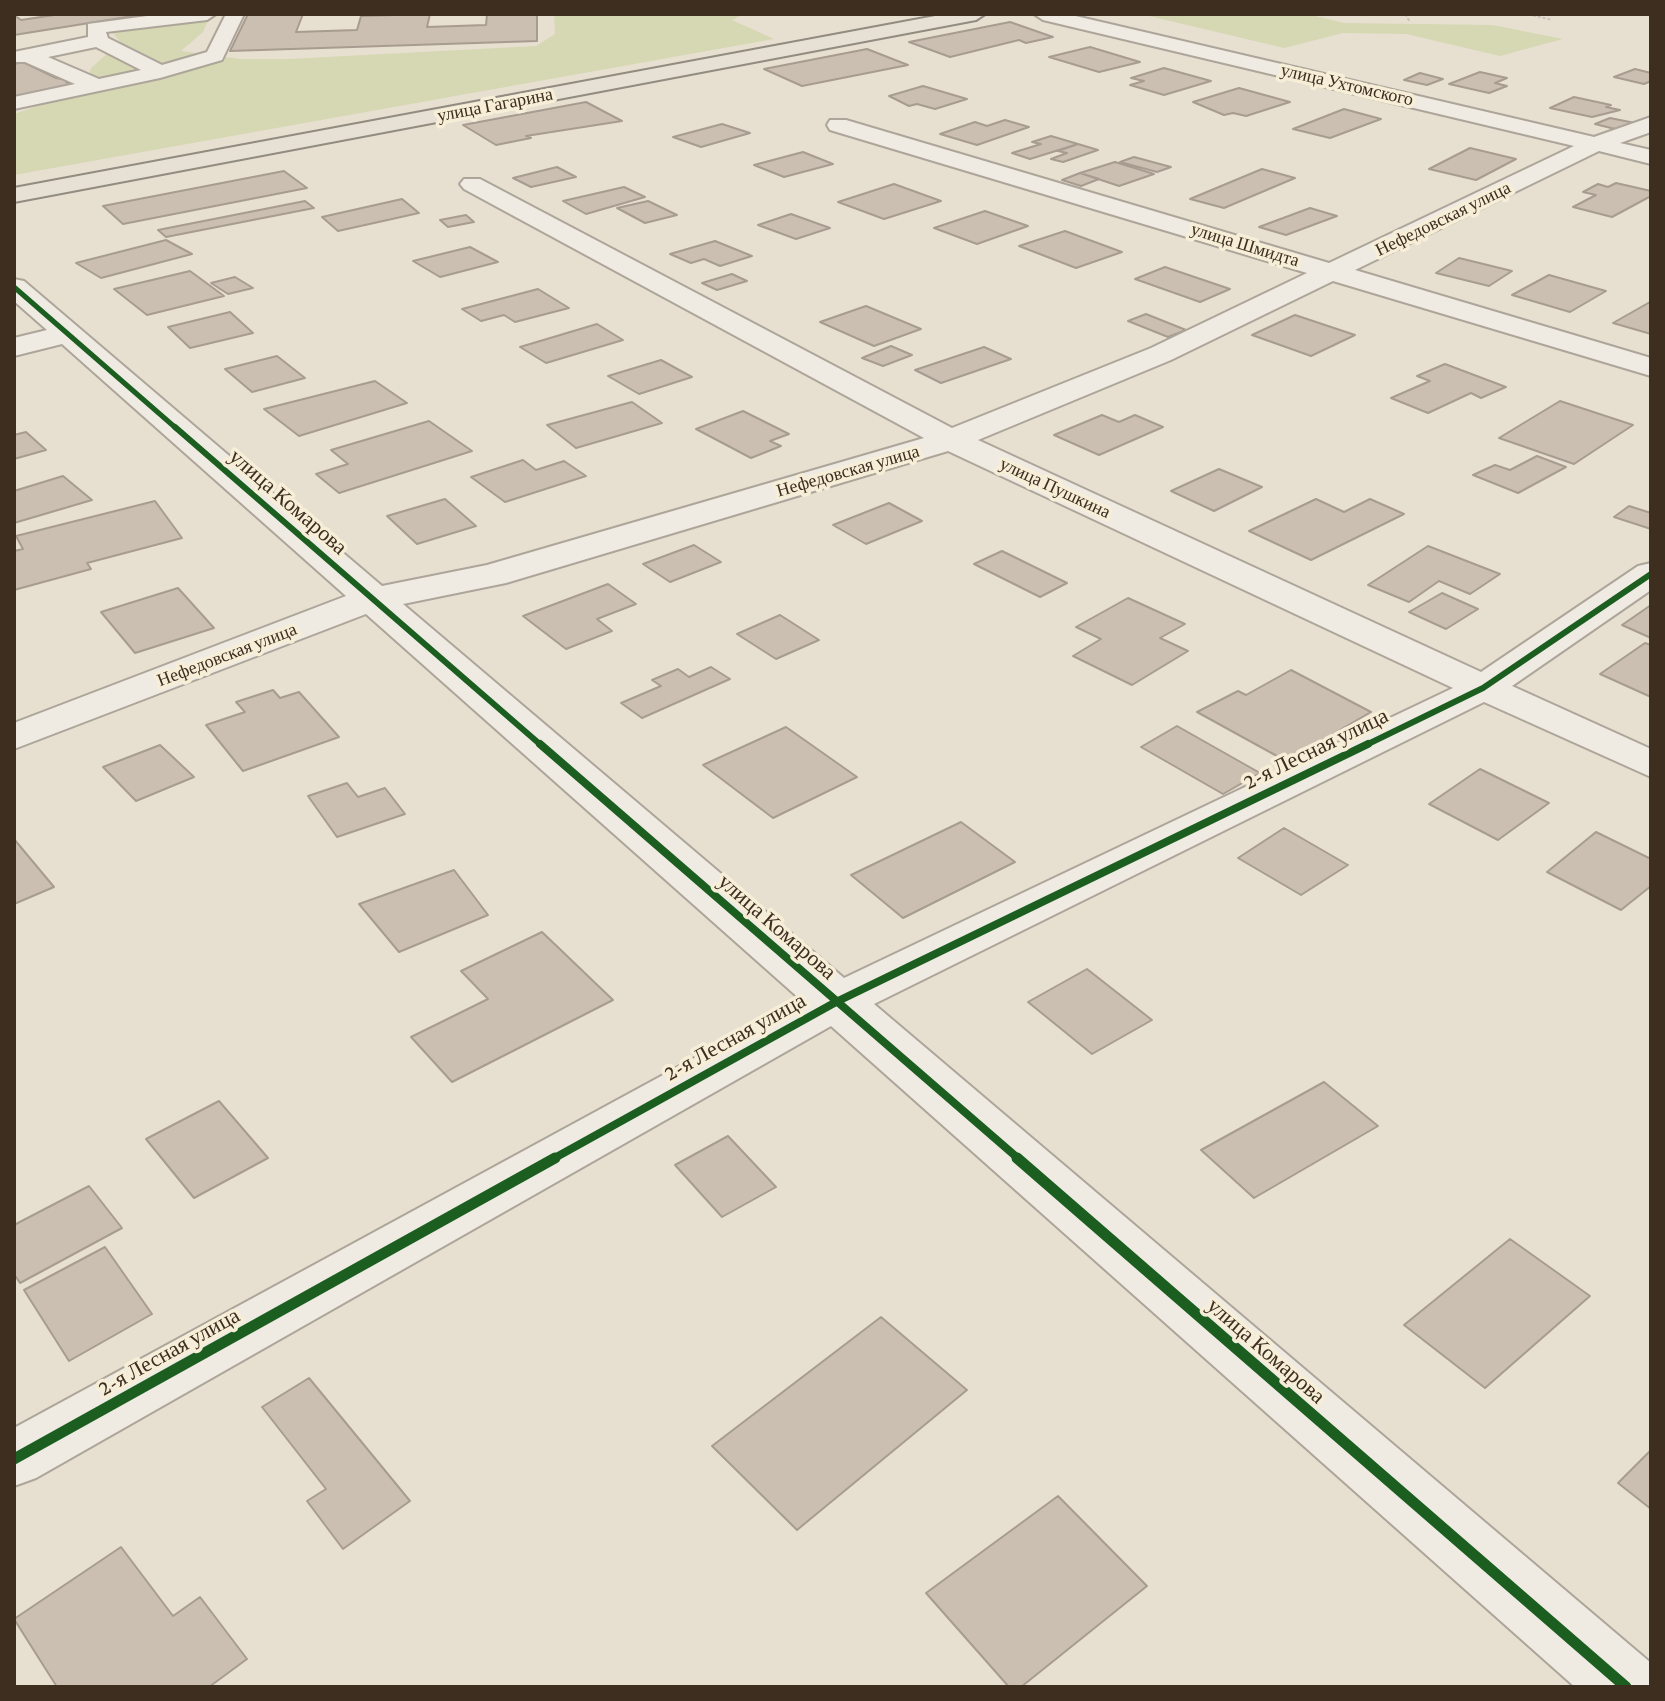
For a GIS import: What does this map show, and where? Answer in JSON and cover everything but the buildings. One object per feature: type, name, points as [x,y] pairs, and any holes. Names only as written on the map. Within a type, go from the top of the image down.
[{"type":"main road","name":"улица Гагарина","points":[[14,195],[930,19],[976,14]]},
{"type":"street","points":[[18,51],[207,14]]},
{"type":"street","points":[[14,103],[160,72],[215,56],[235,14]]},
{"type":"street","name":"улица Ухтомского","points":[[1043,14],[1651,157]]},
{"type":"street","points":[[97,34],[160,72]]},
{"type":"street","points":[[18,51],[97,86]]},
{"type":"street","name":"Нефедовская улица","points":[[14,737],[372,599],[493,575],[951,440],[1161,354],[1596,144],[1651,124]]},
{"type":"street","name":"улица Шмидта","points":[[838,125],[1651,367]]},
{"type":"street","name":"улица Пушкина","points":[[472,184],[951,440],[1651,765]]},
{"type":"street","name":"улица Комарова","points":[[14,287],[1626,1687]]},
{"type":"street","points":[[14,347],[67,334]]},
{"type":"street","name":"2-я Лесная улица","points":[[14,1459],[836,1002],[1483,688],[1651,574]]},
{"type":"path","points":[[1405,14],[1410,22]]},
{"type":"path","points":[[1528,14],[1552,20]]},
{"type":"green space","points":[[554,14],[744,14],[732,20],[774,39],[14,175],[14,114],[85,90],[91,68],[120,42],[112,32],[120,27],[158,20],[208,21],[203,32],[181,51],[241,59],[288,59],[536,46],[555,34]]},
{"type":"green space","points":[[1307,14],[1344,23],[1493,25],[1563,39],[1500,56],[1406,34],[1343,33],[1284,48],[1149,16]]},
{"type":"cycle path","points":[[14,287],[1626,1687]]},
{"type":"cycle path","points":[[14,1459],[836,1002],[1483,688],[1651,574]]}]
